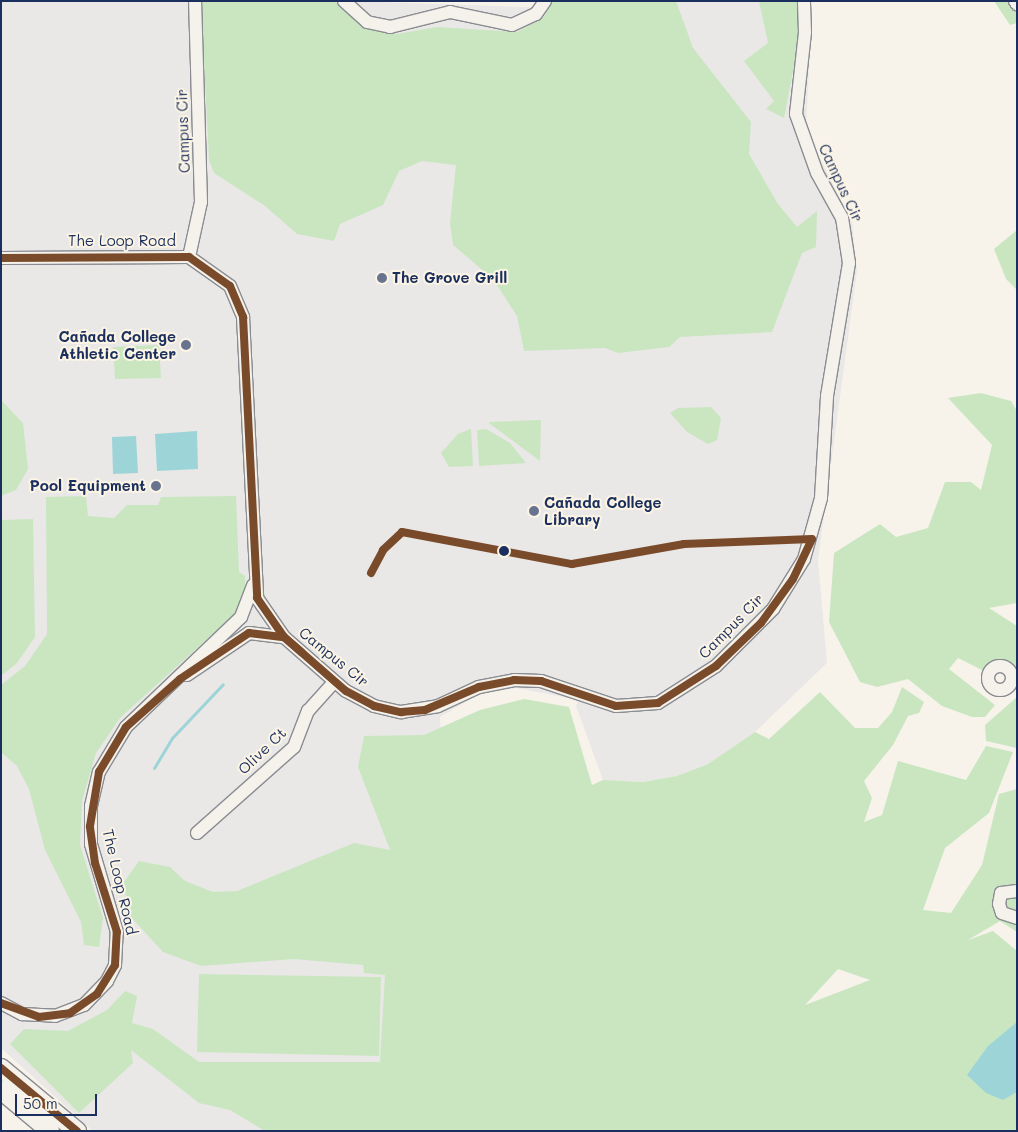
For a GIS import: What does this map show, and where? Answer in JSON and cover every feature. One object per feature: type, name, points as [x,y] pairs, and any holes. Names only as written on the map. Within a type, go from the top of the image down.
[{"type":"main road","points":[[1,1068],[77,1131]]},
{"type":"main road","points":[[1,1090],[50,1131]]},
{"type":"street","name":"Campus Cir","points":[[189,257],[201,202],[194,1]]},
{"type":"street","points":[[344,1],[367,22],[390,27],[450,7],[512,25],[536,14],[545,1]]},
{"type":"street","name":"Campus Cir","points":[[254,577],[261,607],[284,637],[334,682],[360,699],[401,712],[438,706],[478,688],[514,680],[541,681],[616,706],[643,706],[672,696],[716,666],[784,594],[812,539],[821,498],[827,396],[849,263],[842,218],[813,165],[796,114],[805,32],[804,1]]},
{"type":"street","name":"The Loop Road","points":[[1,258],[189,257],[220,275],[240,305],[254,577],[251,598],[241,617],[180,679],[126,727],[106,756],[94,788],[91,844],[118,932],[115,965],[107,980],[84,1005],[55,1016],[22,1014],[1,1003]]},
{"type":"street","points":[[180,679],[249,633],[284,637]]},
{"type":"street","name":"Olive Ct","points":[[197,833],[294,747],[308,711],[334,682]]},
{"type":"street","points":[[1017,891],[1001,893],[999,904],[1002,913],[1017,918]]},
{"type":"shaded area","points":[[1,1],[349,1],[553,8],[554,1],[812,1],[806,131],[852,222],[857,271],[818,560],[827,663],[755,732],[708,764],[677,776],[643,782],[603,780],[576,706],[579,700],[516,688],[477,695],[440,717],[463,1131],[93,1131],[1,1048]]},
{"type":"green space","points":[[201,1],[335,1],[361,26],[397,34],[437,27],[517,32],[544,17],[552,1],[676,1],[693,48],[751,122],[749,154],[778,204],[797,227],[817,211],[816,247],[802,253],[772,332],[680,337],[669,347],[618,353],[605,348],[524,351],[517,316],[493,279],[453,245],[450,223],[456,165],[422,161],[399,171],[383,205],[340,224],[334,241],[297,234],[265,206],[214,173],[209,160]]},
{"type":"green space","points":[[759,1],[798,1],[799,40],[784,118],[766,109],[774,101],[744,61],[768,43]]},
{"type":"green space","points":[[994,1],[1017,1],[1017,23],[1010,25]]},
{"type":"green space","points":[[1017,230],[1017,290],[1006,279],[994,249]]},
{"type":"green space","points":[[159,345],[161,378],[115,379],[113,347]]},
{"type":"green space","points":[[981,393],[1011,401],[1017,411],[1017,603],[989,608],[1017,626],[1017,668],[984,671],[958,658],[949,669],[995,705],[985,717],[972,717],[942,706],[908,679],[877,687],[860,682],[829,622],[834,553],[880,524],[896,537],[928,528],[945,482],[971,482],[981,490],[992,445],[948,398]]},
{"type":"green space","points":[[1,400],[23,423],[28,469],[16,490],[1,496]]},
{"type":"green space","points":[[711,407],[721,418],[717,440],[708,444],[687,432],[670,413],[678,408]]},
{"type":"green space","points":[[541,420],[540,461],[489,423],[490,422]]},
{"type":"green space","points":[[471,429],[473,466],[449,467],[441,453],[458,434]]},
{"type":"green space","points":[[486,429],[510,443],[526,463],[479,466],[477,430]]},
{"type":"green space","points":[[86,496],[88,516],[114,518],[127,505],[158,505],[161,497],[236,496],[239,572],[245,576],[245,591],[239,610],[120,718],[96,753],[82,801],[80,845],[103,918],[99,947],[84,945],[81,922],[45,850],[29,789],[17,766],[1,752],[1,685],[25,666],[47,634],[46,497]]},
{"type":"green space","points":[[33,519],[35,637],[17,663],[1,676],[1,520]]},
{"type":"green space","points":[[902,687],[924,702],[919,713],[908,716],[893,745],[864,781],[872,798],[864,822],[882,815],[898,761],[966,780],[986,746],[1013,752],[989,813],[945,848],[923,910],[951,913],[982,865],[999,794],[1017,789],[1017,932],[1000,921],[968,940],[993,931],[1017,951],[1017,1131],[265,1131],[230,1110],[199,1103],[131,1050],[133,1063],[79,1113],[10,1044],[24,1029],[68,1031],[107,1010],[125,991],[137,996],[132,1023],[153,1029],[199,1062],[380,1062],[385,975],[364,973],[363,965],[294,959],[201,966],[163,952],[128,914],[124,882],[139,861],[170,867],[185,881],[213,892],[237,891],[354,843],[390,850],[358,767],[364,736],[424,735],[480,710],[524,699],[569,707],[592,785],[603,780],[643,782],[677,776],[708,764],[755,732],[769,739],[820,692],[855,728],[878,728],[892,712]],"holes":[[[838,969],[870,980],[805,1005]]]},
{"type":"green space","points":[[1017,697],[1017,748],[986,741],[985,725]]},
{"type":"green space","points":[[199,974],[381,977],[379,1056],[197,1052]]},
{"type":"water","points":[[197,431],[198,469],[157,471],[155,434]]},
{"type":"water","points":[[136,436],[138,473],[113,474],[112,437]]},
{"type":"water","points":[[1017,1022],[1017,1092],[1003,1100],[986,1093],[967,1075],[988,1046]]},
{"type":"waterway","points":[[154,768],[172,738],[223,684]]},
{"type":"transit line","points":[[1,258],[189,257],[230,286],[243,317],[257,598],[284,637],[346,691],[374,706],[401,712],[425,710],[479,687],[514,680],[541,681],[616,706],[658,703],[716,666],[761,623],[793,579],[812,539]]},
{"type":"transit line","points":[[402,532],[572,564],[684,544],[812,539]]},
{"type":"transit line","points":[[371,573],[383,550],[402,532]]},
{"type":"transit line","points":[[1,1003],[39,1017],[70,1013],[97,994],[115,965],[117,932],[95,863],[90,826],[99,772],[126,727],[180,679],[249,633],[284,637],[301,652]]},
{"type":"transit line","points":[[1,1068],[77,1131]]},
{"type":"place","name":"The Grove Grill","points":[[382,278]]},
{"type":"place","name":"Cañada College Athletic Center","points":[[186,345]]},
{"type":"place","name":"Pool Equipment","points":[[156,486]]},
{"type":"place","name":"Cañada College Library","points":[[534,511]]}]
